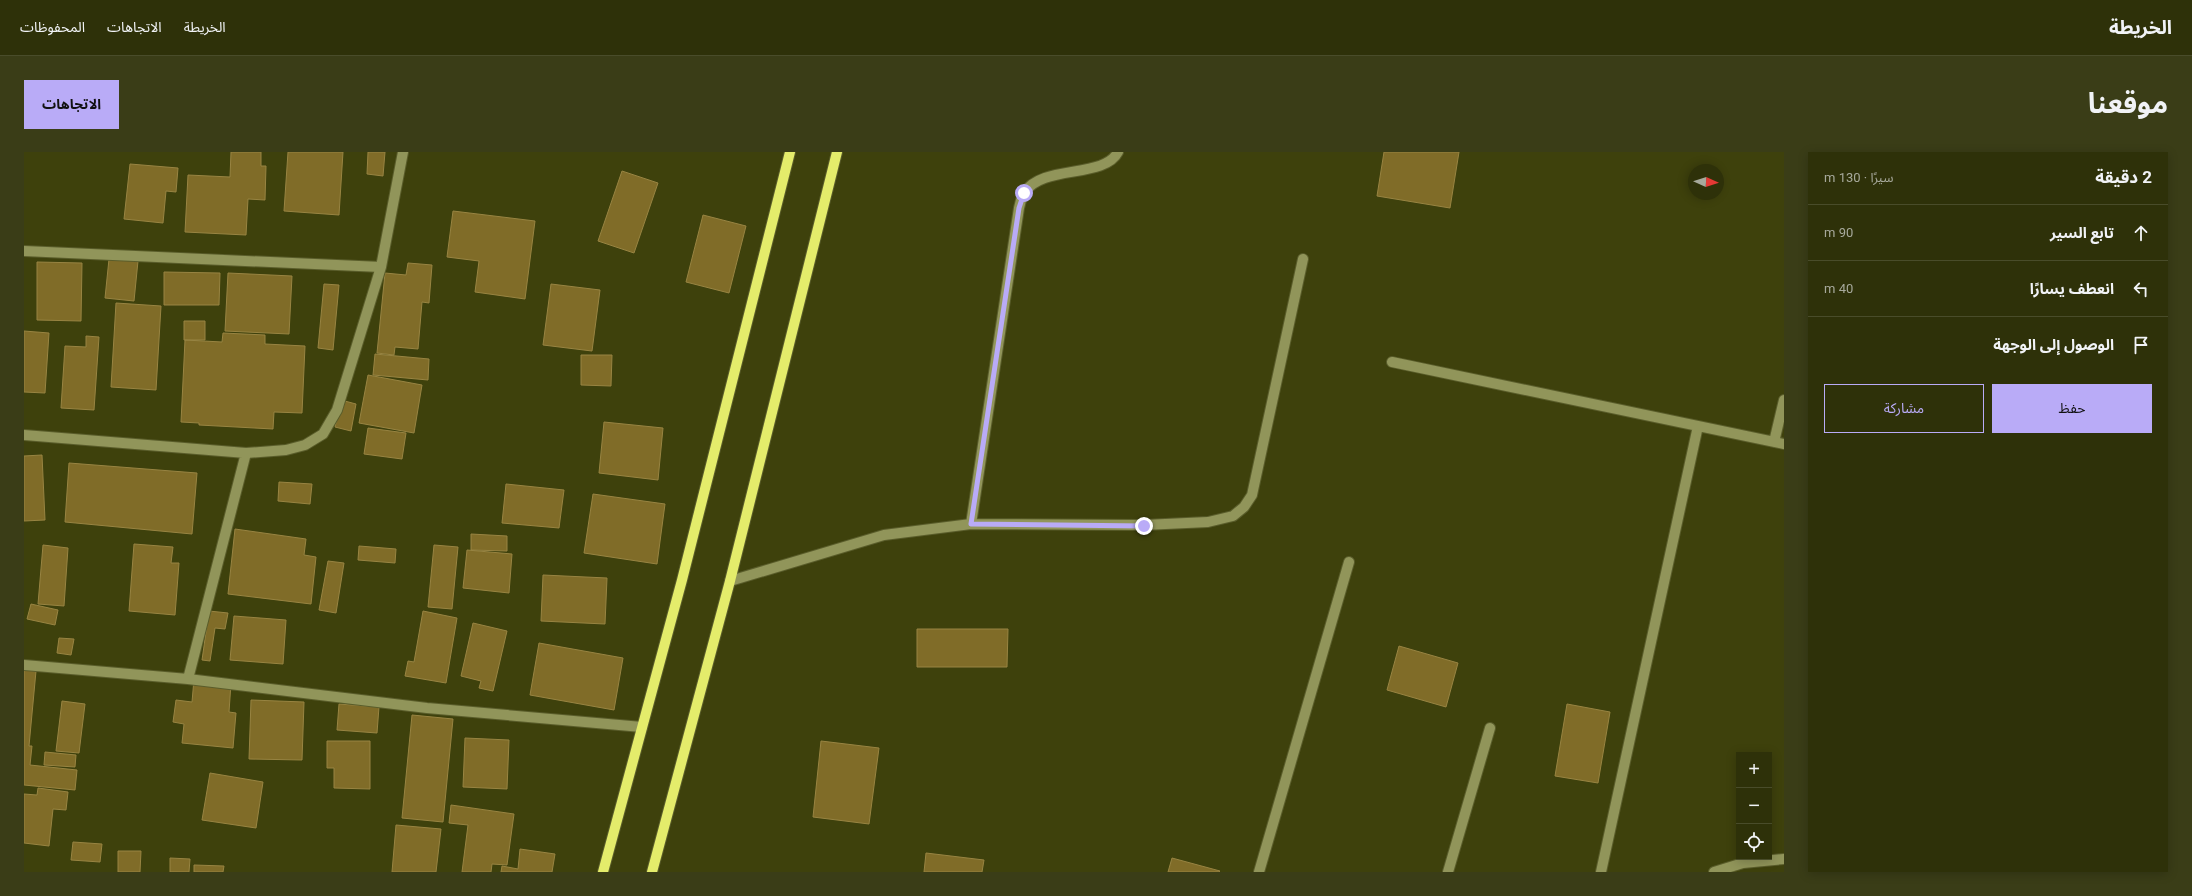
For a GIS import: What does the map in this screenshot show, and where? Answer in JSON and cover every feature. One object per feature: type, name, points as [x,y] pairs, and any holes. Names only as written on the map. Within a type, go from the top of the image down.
[{"type":"main road","points":[[603,872],[642,727],[790,152]]},
{"type":"main road","points":[[652,872],[730,581],[837,152]]},
{"type":"street","points":[[24,435],[246,453],[286,450],[305,445],[324,434],[336,410],[381,267],[404,152]]},
{"type":"street","points":[[971,524],[1019,208],[1024,193],[1032,186],[1050,176],[1107,163],[1118,152]]},
{"type":"street","points":[[24,251],[381,267]]},
{"type":"street","points":[[730,581],[884,535],[971,524],[1144,526],[1208,522],[1233,516],[1244,507],[1252,495],[1303,260]]},
{"type":"street","points":[[1392,362],[1784,444]]},
{"type":"street","points":[[1774,442],[1784,400]]},
{"type":"street","points":[[1602,872],[1698,426]]},
{"type":"street","points":[[188,679],[246,453]]},
{"type":"street","points":[[1259,872],[1349,562]]},
{"type":"street","points":[[24,665],[188,679],[427,708],[642,727]]},
{"type":"street","points":[[1448,872],[1490,728]]},
{"type":"street","points":[[1714,872],[1743,862],[1784,859]]},
{"type":"building","points":[[231,152],[261,152],[261,166],[266,166],[265,200],[248,199],[246,235],[185,232],[188,175],[230,177]]},
{"type":"building","points":[[288,152],[343,152],[339,215],[284,211]]},
{"type":"building","points":[[368,152],[385,152],[383,176],[367,174]]},
{"type":"building","points":[[1384,152],[1459,152],[1450,208],[1377,196]]},
{"type":"building","points":[[130,164],[178,168],[176,192],[166,191],[163,223],[124,219]]},
{"type":"building","points":[[622,171],[658,183],[634,253],[598,241]]},
{"type":"building","points":[[453,211],[535,221],[525,299],[475,292],[479,261],[447,257]]},
{"type":"building","points":[[703,215],[746,226],[729,293],[686,282]]},
{"type":"building","points":[[109,259],[138,261],[134,301],[105,298]]},
{"type":"building","points":[[37,262],[82,263],[81,321],[37,320]]},
{"type":"building","points":[[408,263],[432,265],[429,303],[422,302],[418,349],[395,347],[394,355],[377,353],[385,273],[406,275]]},
{"type":"building","points":[[164,272],[220,273],[219,305],[164,305]]},
{"type":"building","points":[[228,273],[292,276],[289,334],[225,331]]},
{"type":"building","points":[[324,284],[339,285],[333,350],[318,348]]},
{"type":"building","points":[[551,284],[600,290],[592,351],[543,345]]},
{"type":"building","points":[[116,303],[161,306],[156,390],[111,387]]},
{"type":"building","points":[[184,321],[205,321],[205,340],[184,340]]},
{"type":"building","points":[[24,331],[49,333],[45,393],[24,392]]},
{"type":"building","points":[[223,333],[265,335],[265,344],[305,346],[302,413],[274,412],[273,429],[199,425],[199,423],[181,422],[185,340],[222,342]]},
{"type":"building","points":[[86,336],[99,337],[94,410],[61,408],[65,346],[86,347]]},
{"type":"building","points":[[375,354],[429,359],[428,380],[373,375]]},
{"type":"building","points":[[581,355],[612,355],[611,386],[581,385]]},
{"type":"building","points":[[368,375],[422,385],[414,433],[359,423]]},
{"type":"building","points":[[341,400],[356,404],[351,431],[335,427]]},
{"type":"building","points":[[604,422],[663,428],[658,480],[599,473]]},
{"type":"building","points":[[368,428],[406,433],[402,459],[364,454]]},
{"type":"building","points":[[42,455],[45,520],[24,521],[24,456]]},
{"type":"building","points":[[69,463],[197,473],[192,534],[65,522]]},
{"type":"building","points":[[279,482],[312,484],[310,504],[278,501]]},
{"type":"building","points":[[506,484],[564,490],[559,528],[502,523]]},
{"type":"building","points":[[593,494],[665,504],[657,564],[584,553]]},
{"type":"building","points":[[235,529],[306,539],[304,555],[316,557],[311,604],[228,594]]},
{"type":"building","points":[[471,534],[507,536],[507,551],[471,550]]},
{"type":"building","points":[[134,544],[173,547],[171,563],[179,563],[175,615],[129,611]]},
{"type":"building","points":[[43,545],[68,548],[64,606],[38,604]]},
{"type":"building","points":[[434,545],[458,547],[452,609],[428,607]]},
{"type":"building","points":[[359,546],[396,549],[395,563],[358,560]]},
{"type":"building","points":[[467,550],[512,554],[509,593],[463,588]]},
{"type":"building","points":[[328,561],[344,563],[336,613],[319,610]]},
{"type":"building","points":[[543,575],[607,578],[605,624],[541,621]]},
{"type":"building","points":[[31,604],[58,610],[55,625],[27,619]]},
{"type":"building","points":[[209,611],[228,613],[225,629],[215,628],[210,661],[202,660]]},
{"type":"building","points":[[423,611],[457,618],[446,683],[405,676],[408,661],[414,662]]},
{"type":"building","points":[[234,616],[286,620],[283,664],[230,660]]},
{"type":"building","points":[[473,623],[507,631],[493,691],[479,688],[481,681],[461,676]]},
{"type":"building","points":[[917,629],[1008,629],[1007,667],[917,667]]},
{"type":"building","points":[[59,638],[74,639],[71,655],[57,653]]},
{"type":"building","points":[[539,643],[623,658],[614,710],[530,695]]},
{"type":"building","points":[[1399,646],[1458,663],[1446,707],[1387,690]]},
{"type":"building","points":[[24,670],[36,671],[29,746],[32,746],[30,765],[77,770],[75,790],[24,785]]},
{"type":"building","points":[[194,679],[231,683],[229,712],[236,713],[233,748],[182,743],[184,724],[173,722],[176,700],[192,702]]},
{"type":"building","points":[[251,700],[304,702],[302,760],[249,759]]},
{"type":"building","points":[[62,701],[85,704],[79,753],[56,751]]},
{"type":"building","points":[[339,704],[379,707],[377,733],[337,730]]},
{"type":"building","points":[[1567,704],[1610,712],[1598,783],[1555,776]]},
{"type":"building","points":[[412,715],[453,719],[443,822],[402,818]]},
{"type":"building","points":[[465,738],[509,740],[507,789],[463,787]]},
{"type":"building","points":[[327,741],[370,741],[370,789],[334,788],[334,768],[327,768]]},
{"type":"building","points":[[821,741],[879,748],[869,824],[813,817]]},
{"type":"building","points":[[45,752],[76,755],[75,767],[44,765]]},
{"type":"building","points":[[210,773],[263,782],[256,828],[202,820]]},
{"type":"building","points":[[38,788],[68,792],[66,810],[53,809],[49,846],[24,843],[24,794],[37,795]]},
{"type":"building","points":[[451,805],[514,814],[507,865],[492,864],[491,872],[462,872],[468,825],[449,823]]},
{"type":"building","points":[[396,825],[441,829],[436,872],[392,872]]},
{"type":"building","points":[[73,842],[102,844],[100,862],[71,860]]},
{"type":"building","points":[[520,849],[555,854],[552,872],[501,872],[502,866],[518,869]]},
{"type":"building","points":[[118,851],[141,851],[140,872],[118,872]]},
{"type":"building","points":[[926,853],[984,860],[982,872],[924,872]]},
{"type":"building","points":[[170,858],[190,859],[189,872],[170,872]]},
{"type":"building","points":[[1172,858],[1220,871],[1168,872]]},
{"type":"building","points":[[194,865],[224,866],[223,872],[194,872]]},
{"type":"route","points":[[1024,193],[1019,208],[971,524],[1144,526]]}]
